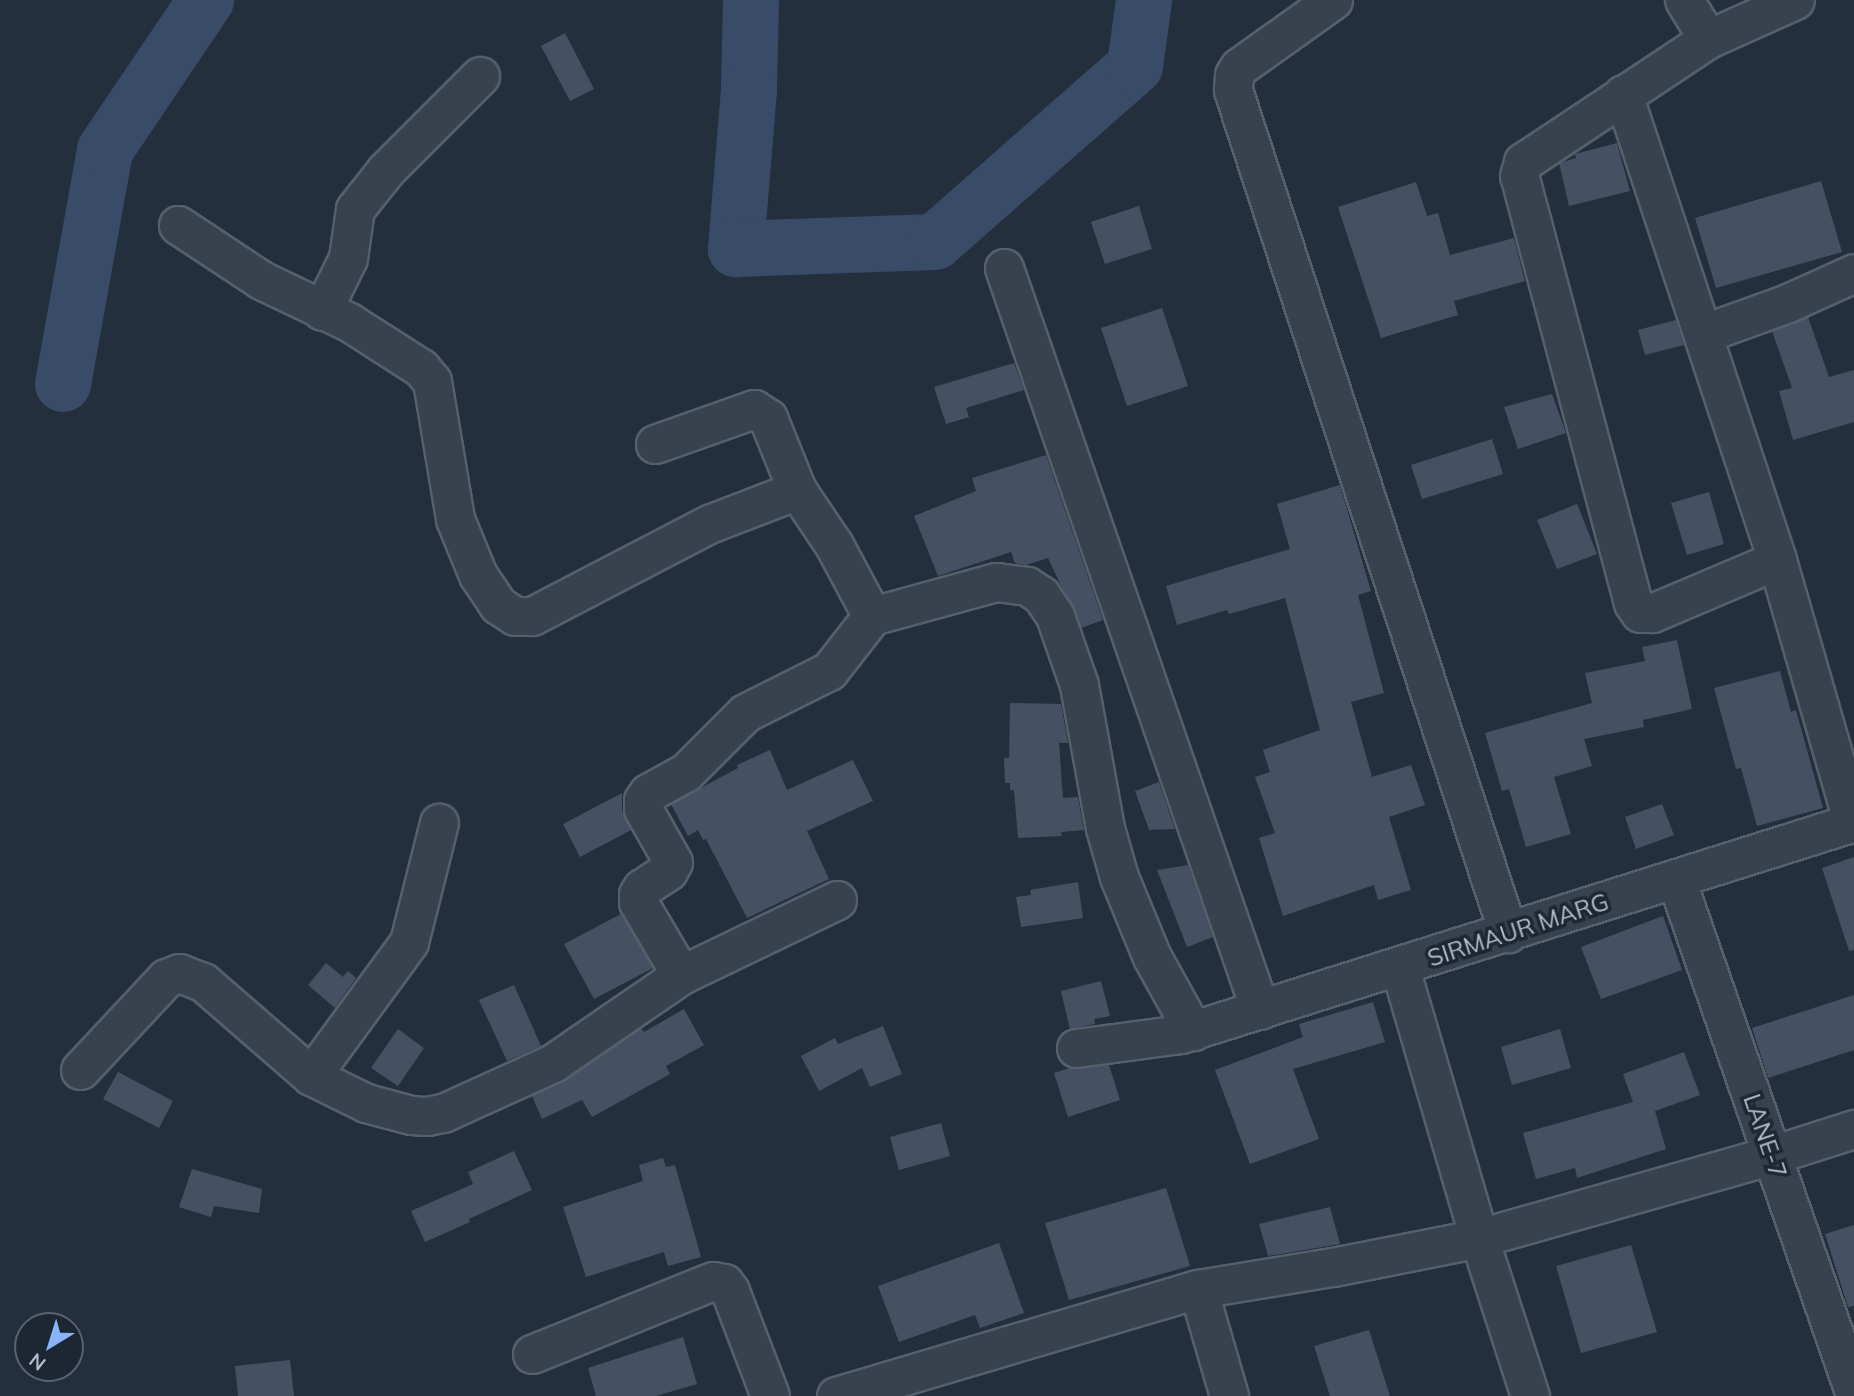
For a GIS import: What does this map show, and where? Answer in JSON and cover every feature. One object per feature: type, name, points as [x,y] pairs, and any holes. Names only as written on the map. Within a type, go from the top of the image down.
[{"type":"street","points":[[1333,0],[1239,67],[1234,75],[1233,90],[1508,933]]},
{"type":"street","points":[[1684,0],[1708,39]]},
{"type":"street","points":[[1777,560],[1652,613],[1640,613],[1633,603],[1519,176],[1523,162],[1708,39],[1795,0]]},
{"type":"street","points":[[322,311],[348,258],[355,209],[386,170],[480,76]]},
{"type":"street","points":[[1623,94],[1705,333],[1777,560],[1853,822]]},
{"type":"street","points":[[178,225],[261,280],[349,322],[409,359],[432,381],[455,519],[478,575],[498,605],[515,616],[533,616],[709,524],[797,491]]},
{"type":"street","points":[[1004,268],[1260,1010]]},
{"type":"street","points":[[1705,333],[1788,303],[1854,273]]},
{"type":"street","points":[[655,444],[754,409],[768,418],[797,491],[834,545],[872,616]]},
{"type":"street","points":[[681,975],[638,902],[638,894],[642,888],[668,871],[673,862],[643,809],[643,800],[648,793],[686,772],[745,713],[828,671],[872,616],[996,582],[1027,586],[1041,595],[1055,616],[1079,685],[1105,828],[1119,877],[1187,1033]]},
{"type":"street","name":"SIRMAUR MARG","points":[[1076,1048],[1187,1033],[1400,968],[1853,822]]},
{"type":"street","points":[[311,1076],[409,942],[439,823]]},
{"type":"street","name":"LANE-7","points":[[1676,880],[1854,1392]]},
{"type":"street","points":[[80,1070],[166,978],[178,973],[203,982],[311,1076],[366,1103],[411,1115],[443,1113],[553,1063],[681,975],[836,900]]},
{"type":"street","points":[[1400,968],[1479,1238],[1530,1396]]},
{"type":"street","points":[[836,1396],[912,1385],[1198,1289],[1320,1270],[1479,1238],[1854,1129]]},
{"type":"street","points":[[532,1354],[713,1281],[724,1283],[730,1291],[770,1396]]},
{"type":"street","points":[[1198,1289],[1229,1396]]},
{"type":"building","points":[[565,33],[594,89],[570,101],[541,46]]},
{"type":"building","points":[[1617,143],[1630,191],[1569,206],[1559,163],[1576,158],[1575,154]]},
{"type":"building","points":[[1821,181],[1842,252],[1716,288],[1695,218]]},
{"type":"building","points":[[1416,182],[1427,216],[1438,213],[1450,255],[1514,238],[1525,281],[1454,301],[1458,315],[1381,338],[1338,207]]},
{"type":"building","points":[[1139,206],[1152,249],[1105,264],[1091,222]]},
{"type":"building","points":[[1162,308],[1188,386],[1127,406],[1101,328]]},
{"type":"building","points":[[1808,317],[1829,377],[1854,370],[1854,422],[1793,440],[1779,391],[1792,388],[1772,331]]},
{"type":"building","points":[[1676,320],[1684,345],[1645,355],[1638,330]]},
{"type":"building","points":[[1014,363],[1024,390],[966,408],[969,417],[946,424],[934,387]]},
{"type":"building","points":[[1552,394],[1566,433],[1518,449],[1504,407]]},
{"type":"building","points":[[1492,439],[1503,474],[1422,499],[1411,465]]},
{"type":"building","points":[[1046,455],[1103,620],[1081,628],[1048,558],[1026,565],[1015,563],[1011,552],[938,576],[914,516],[976,491],[972,478]]},
{"type":"building","points":[[1340,485],[1371,591],[1358,595],[1384,693],[1351,702],[1372,777],[1411,765],[1425,805],[1389,817],[1411,890],[1378,900],[1374,885],[1283,916],[1259,838],[1275,833],[1255,777],[1270,772],[1263,750],[1320,730],[1285,598],[1229,614],[1227,610],[1177,625],[1166,586],[1290,549],[1277,504]]},
{"type":"building","points":[[1709,492],[1724,544],[1687,555],[1671,503]]},
{"type":"building","points":[[1577,504],[1597,554],[1557,569],[1537,520]]},
{"type":"building","points":[[1677,640],[1692,709],[1643,720],[1644,727],[1584,739],[1592,766],[1554,777],[1571,834],[1526,847],[1509,789],[1502,791],[1485,733],[1592,703],[1585,673],[1645,661],[1642,647]]},
{"type":"building","points":[[1780,671],[1791,712],[1796,710],[1823,808],[1757,826],[1741,768],[1736,769],[1714,688]]},
{"type":"building","points":[[1010,703],[1061,704],[1068,743],[1059,743],[1063,798],[1078,797],[1084,830],[1061,832],[1062,836],[1018,838],[1014,790],[1010,790],[1010,783],[1005,783],[1004,758],[1009,758]]},
{"type":"building","points":[[770,750],[787,790],[853,760],[873,801],[807,831],[829,879],[747,918],[706,839],[703,840],[698,830],[688,836],[671,804],[738,768],[737,765]]},
{"type":"building","points":[[1159,782],[1175,829],[1149,830],[1135,791]]},
{"type":"building","points":[[622,793],[622,810],[631,830],[580,857],[563,824]]},
{"type":"building","points":[[1662,804],[1674,835],[1636,849],[1625,817]]},
{"type":"building","points":[[1854,857],[1854,950],[1849,951],[1822,868]]},
{"type":"building","points":[[1188,865],[1213,937],[1187,947],[1157,870]]},
{"type":"building","points":[[1078,882],[1083,918],[1021,927],[1016,897],[1031,895],[1030,890]]},
{"type":"building","points":[[621,914],[653,968],[594,999],[564,944]]},
{"type":"building","points":[[1663,916],[1682,970],[1601,999],[1581,947]]},
{"type":"building","points":[[326,963],[343,977],[348,971],[356,978],[335,1008],[308,985]]},
{"type":"building","points":[[1101,981],[1110,1016],[1094,1019],[1095,1024],[1070,1029],[1061,991]]},
{"type":"building","points":[[514,985],[541,1046],[507,1061],[479,1000]]},
{"type":"building","points":[[1854,995],[1854,1050],[1768,1078],[1752,1028]]},
{"type":"building","points":[[1373,1002],[1385,1042],[1293,1069],[1319,1139],[1250,1164],[1215,1070],[1303,1037],[1299,1024]]},
{"type":"building","points":[[684,1009],[704,1045],[666,1066],[670,1074],[592,1117],[582,1100],[542,1119],[532,1096],[565,1080],[641,1028],[644,1032]]},
{"type":"building","points":[[883,1026],[902,1074],[870,1087],[862,1068],[819,1091],[801,1056],[835,1038],[838,1044]]},
{"type":"building","points":[[398,1029],[424,1048],[398,1086],[371,1068]]},
{"type":"building","points":[[1560,1029],[1571,1068],[1512,1085],[1501,1047]]},
{"type":"building","points":[[1684,1052],[1700,1095],[1655,1111],[1666,1149],[1577,1178],[1575,1168],[1536,1179],[1523,1133],[1633,1102],[1623,1074]]},
{"type":"building","points":[[1109,1065],[1120,1100],[1068,1117],[1054,1073],[1070,1068]]},
{"type":"building","points":[[118,1072],[173,1101],[159,1128],[103,1099]]},
{"type":"building","points":[[941,1123],[950,1156],[899,1170],[890,1137]]},
{"type":"building","points":[[514,1151],[532,1190],[425,1242],[411,1211],[473,1184],[468,1172]]},
{"type":"building","points":[[663,1158],[666,1167],[675,1165],[701,1257],[668,1266],[664,1252],[586,1277],[563,1207],[643,1181],[639,1165]]},
{"type":"building","points":[[192,1169],[262,1189],[259,1213],[214,1206],[211,1217],[179,1207]]},
{"type":"building","points":[[1166,1188],[1190,1266],[1069,1300],[1045,1223]]},
{"type":"building","points":[[1330,1207],[1340,1244],[1268,1256],[1259,1224]]},
{"type":"building","points":[[1854,1225],[1854,1306],[1848,1307],[1825,1234]]},
{"type":"building","points":[[999,1243],[1024,1313],[980,1328],[975,1315],[899,1342],[878,1286]]},
{"type":"building","points":[[1631,1245],[1657,1332],[1581,1353],[1556,1266]]},
{"type":"building","points":[[1369,1330],[1390,1396],[1330,1396],[1314,1346]]},
{"type":"building","points":[[683,1337],[697,1384],[656,1396],[596,1396],[588,1368]]},
{"type":"building","points":[[290,1360],[294,1396],[238,1396],[235,1366]]},
{"type":"waterway","points":[[63,384],[105,150],[206,0]]},
{"type":"waterway","points":[[751,0],[749,90],[736,249],[935,242],[1135,66],[1144,0]]}]
